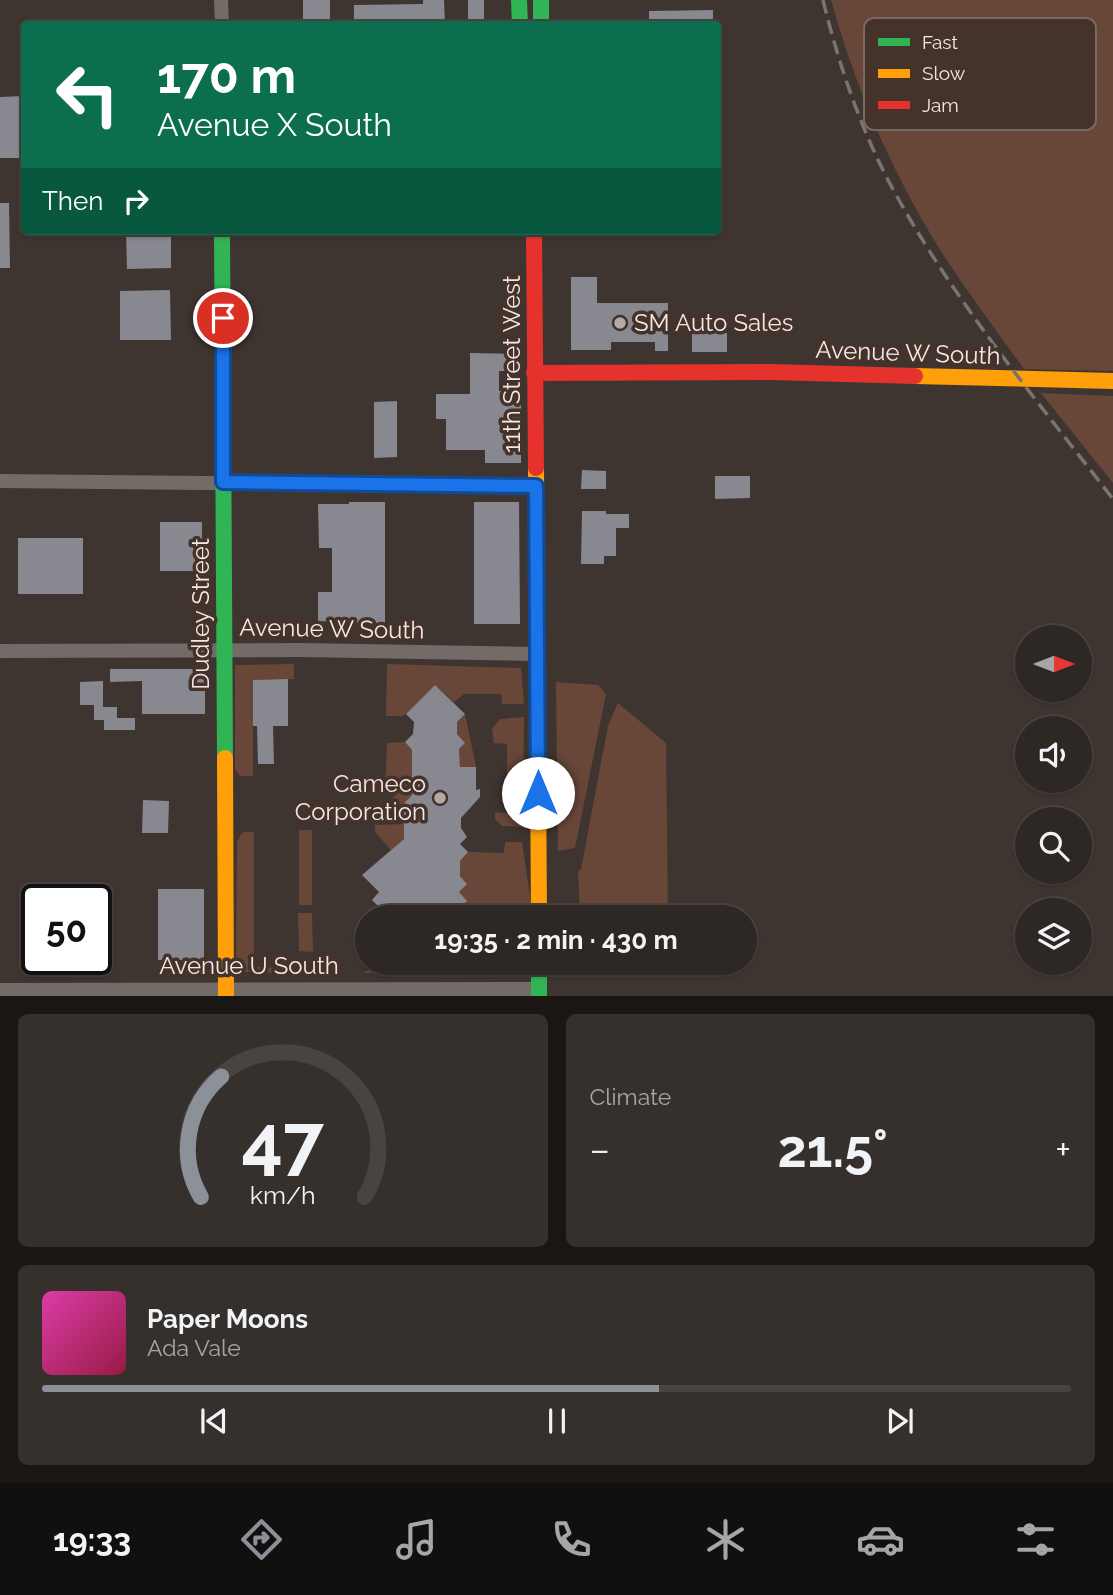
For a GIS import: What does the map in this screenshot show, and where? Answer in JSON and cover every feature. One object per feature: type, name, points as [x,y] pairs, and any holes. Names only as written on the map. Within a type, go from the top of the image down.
[{"type":"street","points":[[221,0],[222,21]]},
{"type":"street","points":[[519,0],[520,21]]},
{"type":"street","points":[[541,0],[541,21]]},
{"type":"street","name":"Dudley Street","points":[[222,235],[225,993]]},
{"type":"street","name":"11th Street West","points":[[534,235],[539,905]]},
{"type":"street","name":"Avenue W South","points":[[534,373],[812,372],[1113,381]]},
{"type":"street","points":[[0,481],[536,486]]},
{"type":"street","name":"Avenue W South","points":[[0,651],[224,650],[537,654]]},
{"type":"street","points":[[539,993],[540,975]]},
{"type":"street","name":"Avenue U South","points":[[0,989],[225,993],[539,993]]},
{"type":"shaded area","points":[[831,0],[1113,0],[1113,371],[1024,369],[945,257],[921,218],[877,130],[1096,130],[1096,18],[864,18],[864,99]]},
{"type":"shaded area","points":[[1041,393],[1113,396],[1113,483]]},
{"type":"shaded area","points":[[294,664],[294,679],[253,680],[253,776],[240,776],[235,769],[235,665]]},
{"type":"shaded area","points":[[387,664],[521,668],[524,704],[502,704],[501,694],[464,694],[454,702],[435,685],[406,714],[386,716]]},
{"type":"shaded area","points":[[556,682],[598,685],[606,694],[575,848],[558,851]]},
{"type":"shaded area","points":[[618,703],[666,743],[668,905],[579,905],[578,871],[581,869],[608,726]]},
{"type":"shaded area","points":[[465,714],[476,767],[460,767],[459,749],[465,743],[457,734],[457,722]]},
{"type":"shaded area","points":[[524,717],[523,827],[502,826],[495,819],[495,812],[507,813],[507,744],[494,743],[492,729],[500,719]]},
{"type":"shaded area","points":[[405,742],[412,750],[412,795],[392,816],[372,817],[395,796],[385,793],[387,743]]},
{"type":"shaded area","points":[[404,824],[404,839],[391,850],[375,832],[375,825]]},
{"type":"shaded area","points":[[299,830],[312,830],[312,905],[299,905]]},
{"type":"shaded area","points":[[244,832],[254,832],[254,967],[291,968],[292,973],[243,972],[236,962],[237,842]]},
{"type":"shaded area","points":[[505,842],[522,842],[531,905],[462,905],[466,901],[459,892],[467,884],[460,876],[460,861],[468,852],[504,853]]},
{"type":"shaded area","points":[[298,913],[312,913],[313,952],[299,951]]},
{"type":"building","points":[[303,0],[330,0],[330,21],[303,21]]},
{"type":"building","points":[[423,0],[444,0],[445,21],[354,21],[354,5],[423,4]]},
{"type":"building","points":[[468,0],[484,0],[484,21],[468,21]]},
{"type":"building","points":[[713,10],[713,21],[649,21],[649,11]]},
{"type":"building","points":[[21,96],[21,158],[0,158],[0,97]]},
{"type":"building","points":[[0,203],[9,203],[10,268],[0,268]]},
{"type":"building","points":[[126,235],[171,235],[171,268],[127,269]]},
{"type":"building","name":"SM Auto Sales","points":[[571,277],[597,277],[597,303],[668,303],[668,351],[655,351],[655,342],[611,342],[611,350],[571,350]]},
{"type":"building","points":[[170,290],[171,340],[120,340],[120,291]]},
{"type":"building","points":[[692,333],[727,333],[727,352],[692,352]]},
{"type":"building","points":[[470,353],[516,354],[517,371],[499,371],[499,391],[521,391],[521,463],[485,463],[485,450],[446,450],[446,419],[436,419],[436,394],[470,394]]},
{"type":"building","points":[[397,401],[397,457],[374,458],[374,402]]},
{"type":"building","points":[[582,470],[606,471],[606,489],[581,489]]},
{"type":"building","points":[[715,476],[750,476],[750,498],[715,499]]},
{"type":"building","points":[[385,502],[385,624],[318,621],[318,592],[332,592],[332,548],[319,548],[318,504]]},
{"type":"building","points":[[474,502],[519,502],[520,624],[474,624]]},
{"type":"building","points":[[582,511],[629,514],[629,528],[616,528],[616,556],[604,556],[604,564],[581,564]]},
{"type":"building","points":[[160,522],[202,522],[202,571],[160,571]]},
{"type":"building","points":[[18,538],[83,538],[83,594],[18,594]]},
{"type":"building","points":[[110,669],[205,669],[205,714],[142,714],[142,681],[110,682]]},
{"type":"building","points":[[288,679],[288,726],[273,726],[274,764],[258,764],[257,726],[253,726],[253,680]]},
{"type":"building","points":[[103,681],[103,707],[117,707],[117,718],[135,718],[135,730],[104,730],[104,720],[94,720],[94,705],[80,705],[80,682]]},
{"type":"building","name":"Cameco Corporation","points":[[435,685],[465,714],[457,722],[457,734],[465,743],[459,749],[460,767],[476,767],[476,790],[480,789],[480,797],[461,818],[461,828],[467,837],[460,844],[468,852],[460,861],[460,876],[467,884],[459,892],[467,901],[463,905],[377,905],[372,900],[379,892],[362,875],[404,839],[404,824],[392,816],[412,795],[412,750],[405,742],[413,734],[414,722],[406,714]]},
{"type":"building","points":[[143,800],[169,801],[168,833],[142,833]]},
{"type":"building","points":[[158,889],[204,889],[204,960],[158,960]]},
{"type":"railway","points":[[823,0],[835,46],[864,127]]},
{"type":"railway","points":[[865,130],[877,159],[912,223],[965,305],[1113,499]]},
{"type":"traffic: fast","points":[[519,0],[520,21]]},
{"type":"traffic: fast","points":[[541,0],[541,21]]},
{"type":"traffic: fast","points":[[222,235],[225,758]]},
{"type":"traffic: fast","points":[[539,975],[539,996]]},
{"type":"traffic: slow","points":[[915,376],[1113,381]]},
{"type":"traffic: slow","points":[[536,468],[539,905]]},
{"type":"traffic: slow","points":[[225,758],[226,996]]},
{"type":"traffic: jam","points":[[534,235],[536,468]]},
{"type":"traffic: jam","points":[[534,373],[772,372],[915,376]]},
{"type":"place","name":"SM Auto Sales","points":[[620,323]]},
{"type":"place","name":"Cameco Corporation","points":[[440,798]]},
{"type":"route","points":[[223,318],[223,482],[536,486],[538,793]]}]
